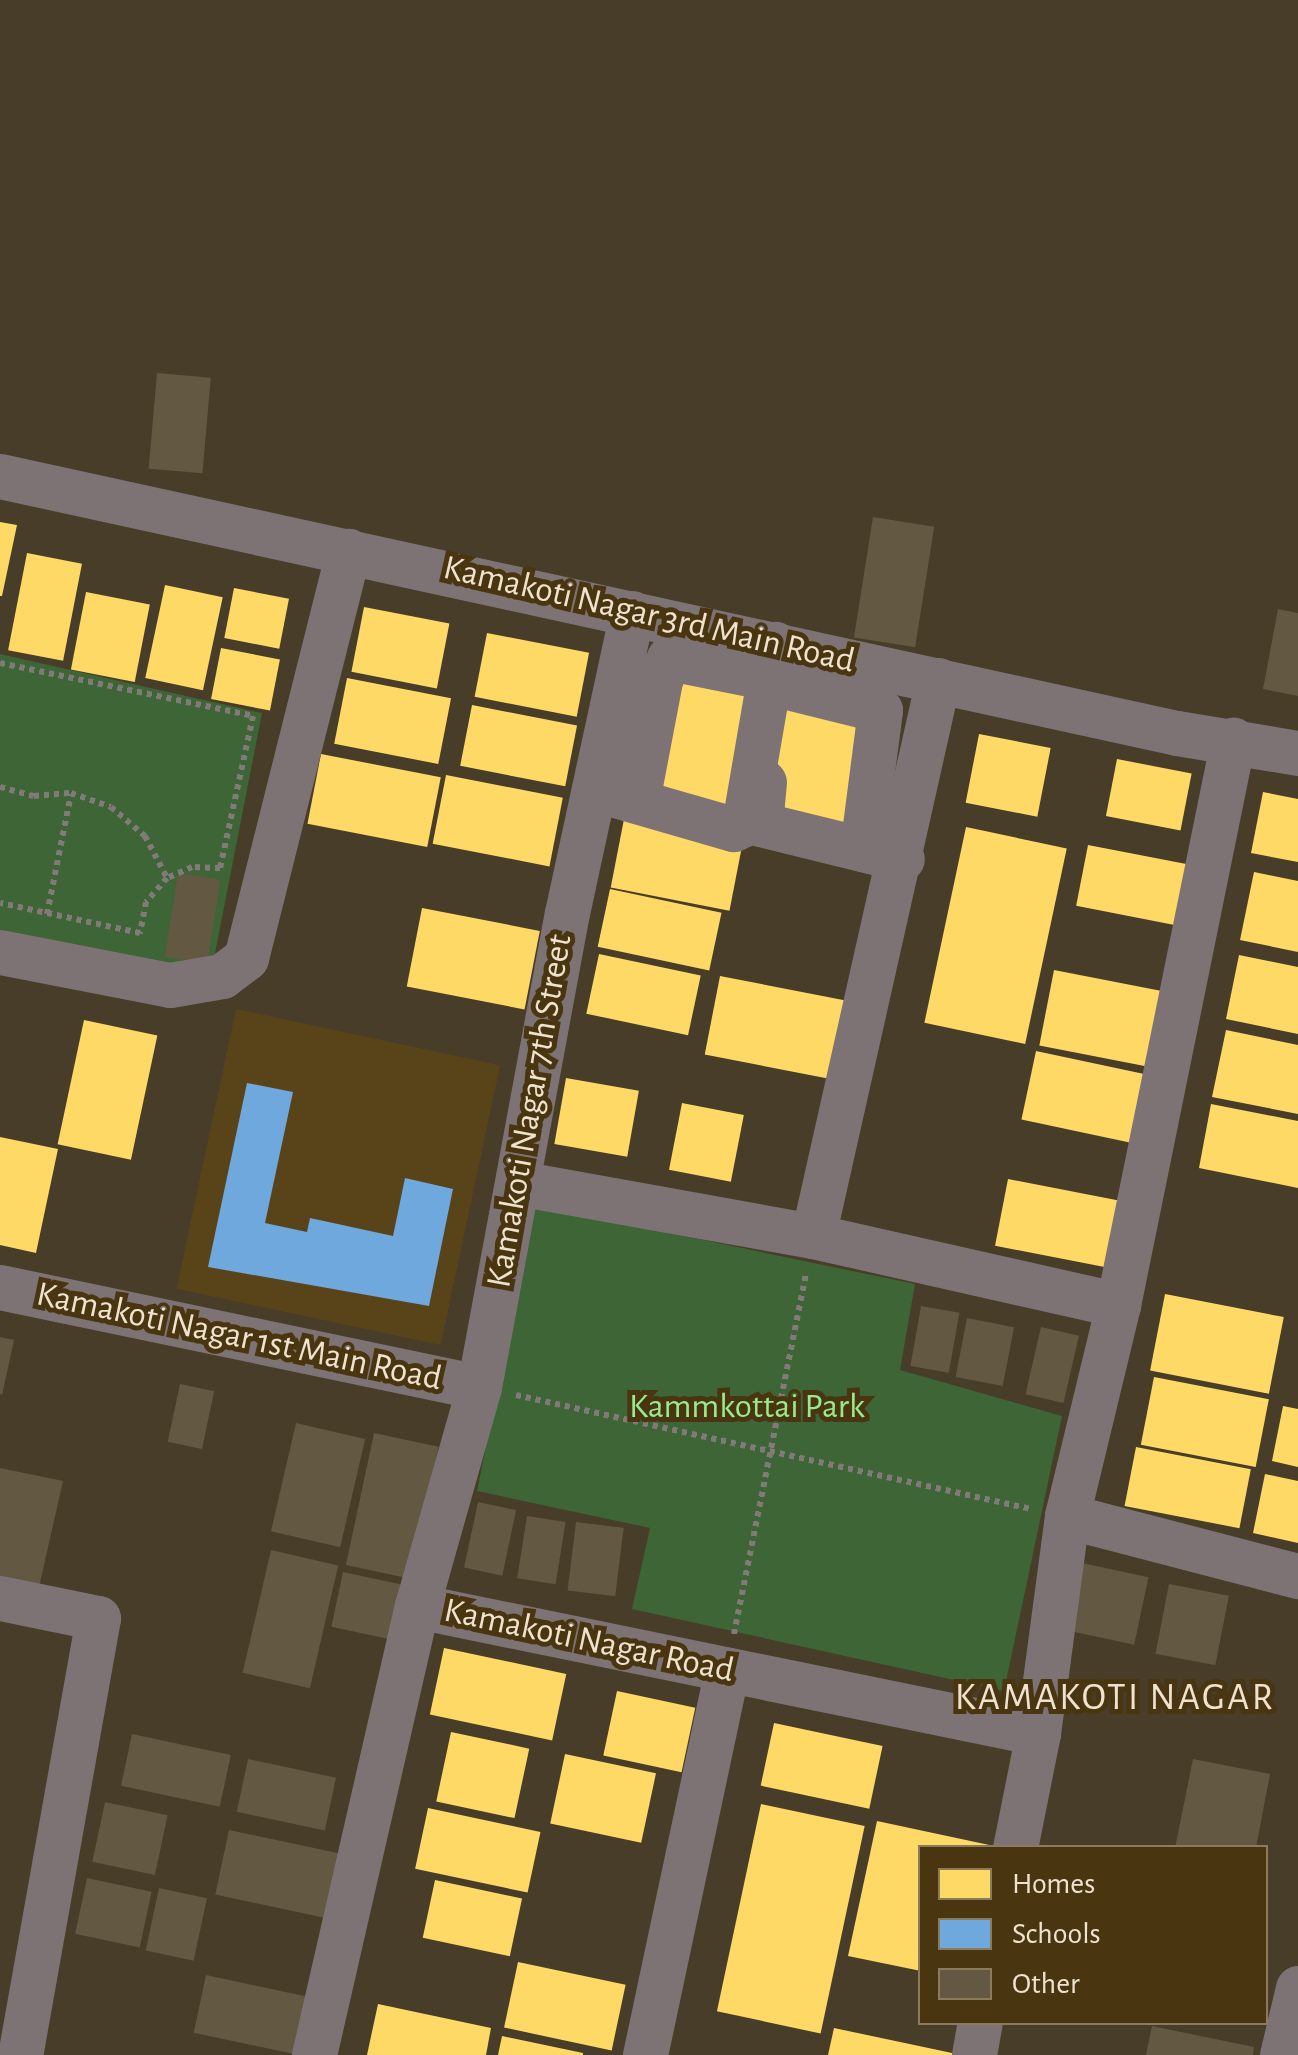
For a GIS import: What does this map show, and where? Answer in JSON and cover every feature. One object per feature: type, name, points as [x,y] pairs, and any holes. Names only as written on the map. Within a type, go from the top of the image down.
[{"type":"street","name":"Kamakoti Nagar 3rd Main Road","points":[[0,476],[632,613],[780,664],[938,680],[1298,753]]},
{"type":"street","points":[[19,955],[170,985],[222,976],[246,958],[348,551]]},
{"type":"street","name":"Kamakoti Nagar 7th Street","points":[[417,1606],[479,1386],[594,790],[640,676],[632,613]]},
{"type":"street","points":[[637,800],[640,676],[669,658],[780,664],[880,710],[882,854]]},
{"type":"street","points":[[594,790],[733,829],[744,824],[780,664]]},
{"type":"street","points":[[780,664],[760,824],[882,854]]},
{"type":"street","points":[[813,1236],[882,854],[938,680]]},
{"type":"street","points":[[1016,1845],[1038,1733],[1067,1516],[1118,1305],[1233,740]]},
{"type":"street","points":[[518,1183],[813,1236],[1118,1305]]},
{"type":"street","name":"Kamakoti Nagar 1st Main Road","points":[[0,1286],[479,1386]]},
{"type":"street","points":[[1067,1516],[1298,1576]]},
{"type":"street","points":[[0,1598],[98,1618],[20,2055]]},
{"type":"street","name":"Kamakoti Nagar Road","points":[[314,2055],[417,1606],[1038,1733]]},
{"type":"street","points":[[645,2055],[727,1670]]},
{"type":"street","points":[[1282,2055],[1298,1988]]},
{"type":"street","points":[[974,2055],[979,2025]]},
{"type":"path","points":[[0,663],[253,716],[220,868],[192,866],[166,878],[146,902],[140,933],[0,903]]},
{"type":"path","points":[[0,786],[34,796],[71,793],[128,819],[158,856],[166,878]]},
{"type":"path","points":[[19,955],[47,913],[71,793]]},
{"type":"path","points":[[727,1670],[813,1236]]},
{"type":"path","points":[[479,1386],[1067,1516]]},
{"type":"shaded area","points":[[236,1009],[500,1065],[441,1345],[177,1289]]},
{"type":"green space","points":[[0,654],[262,713],[211,974],[0,930]]},
{"type":"green space","name":"Kammkottai Park","points":[[535,1205],[915,1284],[900,1370],[1062,1416],[1004,1691],[632,1609],[650,1528],[477,1491]]},
{"type":"building: Homes","points":[[0,522],[17,525],[2,596],[0,596]]},
{"type":"building: Homes","points":[[27,553],[82,564],[63,661],[8,650]]},
{"type":"building: Homes","points":[[165,585],[223,597],[203,690],[145,678]]},
{"type":"building: Homes","points":[[234,588],[289,599],[279,649],[224,638]]},
{"type":"building: Homes","points":[[86,592],[150,604],[135,682],[71,670]]},
{"type":"building: Homes","points":[[364,607],[449,624],[437,688],[351,672]]},
{"type":"building: Homes","points":[[487,633],[589,653],[577,717],[475,697]]},
{"type":"building: Homes","points":[[221,648],[280,659],[270,710],[211,699]]},
{"type":"building: Homes","points":[[347,678],[451,698],[438,764],[334,744]]},
{"type":"building: Homes","points":[[670,679],[759,696],[736,818],[646,801]]},
{"type":"building: Homes","points":[[472,705],[577,725],[565,786],[460,766]]},
{"type":"building: Homes","points":[[787,708],[880,728],[856,839],[763,820]]},
{"type":"building: Homes","points":[[979,734],[1051,748],[1037,817],[966,803]]},
{"type":"building: Homes","points":[[321,754],[441,777],[427,847],[307,824]]},
{"type":"building: Homes","points":[[1117,759],[1192,774],[1181,830],[1106,816]]},
{"type":"building: Homes","points":[[446,775],[563,798],[549,866],[433,844]]},
{"type":"building: Homes","points":[[1263,792],[1298,799],[1298,862],[1251,853]]},
{"type":"building: Homes","points":[[625,814],[744,837],[729,911],[611,888]]},
{"type":"building: Homes","points":[[966,827],[1067,848],[1025,1044],[924,1023]]},
{"type":"building: Homes","points":[[1088,845],[1194,866],[1182,926],[1076,906]]},
{"type":"building: Homes","points":[[1254,872],[1298,881],[1298,952],[1240,940]]},
{"type":"building: Homes","points":[[610,889],[722,913],[709,970],[598,947]]},
{"type":"building: Homes","points":[[422,908],[540,931],[525,1009],[407,987]]},
{"type":"building: Homes","points":[[599,954],[701,976],[688,1035],[586,1014]]},
{"type":"building: Homes","points":[[1239,955],[1298,967],[1298,1034],[1226,1019]]},
{"type":"building: Homes","points":[[1054,970],[1167,992],[1152,1068],[1039,1046]]},
{"type":"building: Homes","points":[[720,976],[846,1000],[830,1079],[705,1055]]},
{"type":"building: Homes","points":[[84,1020],[157,1036],[131,1160],[58,1144]]},
{"type":"building: Homes","points":[[1226,1030],[1298,1045],[1298,1114],[1212,1097]]},
{"type":"building: Homes","points":[[1036,1051],[1152,1076],[1138,1144],[1021,1119]]},
{"type":"building: Homes","points":[[566,1078],[639,1091],[627,1157],[554,1144]]},
{"type":"building: Homes","points":[[682,1103],[744,1115],[731,1182],[669,1170]]},
{"type":"building: Homes","points":[[1211,1104],[1298,1121],[1298,1188],[1199,1168]]},
{"type":"building: Homes","points":[[0,1137],[58,1149],[36,1253],[0,1245]]},
{"type":"building: Homes","points":[[1008,1179],[1128,1202],[1115,1269],[995,1246]]},
{"type":"building: Homes","points":[[1165,1294],[1284,1317],[1269,1394],[1150,1371]]},
{"type":"building: Homes","points":[[1154,1377],[1269,1399],[1256,1467],[1141,1445]]},
{"type":"building: Homes","points":[[1283,1406],[1298,1409],[1298,1467],[1272,1461]]},
{"type":"building: Homes","points":[[1136,1447],[1251,1469],[1239,1528],[1125,1506]]},
{"type":"building: Homes","points":[[1265,1474],[1298,1481],[1298,1543],[1253,1533]]},
{"type":"building: Homes","points":[[444,1648],[566,1674],[552,1741],[430,1715]]},
{"type":"building: Homes","points":[[617,1691],[695,1708],[682,1772],[603,1756]]},
{"type":"building: Homes","points":[[774,1723],[883,1746],[869,1809],[761,1786]]},
{"type":"building: Homes","points":[[451,1732],[529,1749],[514,1818],[436,1801]]},
{"type":"building: Homes","points":[[565,1754],[656,1773],[641,1843],[550,1823]]},
{"type":"building: Homes","points":[[761,1804],[865,1826],[821,2033],[717,2011]]},
{"type":"building: Homes","points":[[428,1808],[540,1832],[528,1893],[415,1869]]},
{"type":"building: Homes","points":[[877,1821],[989,1845],[918,1845],[918,1970],[848,1956]]},
{"type":"building: Homes","points":[[435,1880],[522,1899],[510,1956],[423,1938]]},
{"type":"building: Homes","points":[[518,1962],[626,1985],[612,2050],[504,2028]]},
{"type":"building: Homes","points":[[378,2004],[491,2028],[486,2055],[367,2055]]},
{"type":"building: Homes","points":[[834,2028],[952,2053],[952,2055],[828,2055]]},
{"type":"building: Homes","points":[[502,2036],[583,2053],[583,2055],[498,2055]]},
{"type":"building: Schools","points":[[247,1083],[293,1092],[265,1223],[307,1232],[310,1218],[393,1236],[405,1178],[453,1189],[429,1306],[208,1267]]},
{"type":"building: Other","points":[[157,373],[211,378],[202,473],[149,469]]},
{"type":"building: Other","points":[[873,517],[934,527],[915,647],[854,637]]},
{"type":"building: Other","points":[[1278,609],[1298,613],[1298,696],[1263,689]]},
{"type":"building: Other","points":[[178,873],[220,880],[207,964],[165,957]]},
{"type":"building: Other","points":[[921,1306],[959,1313],[949,1373],[910,1366]]},
{"type":"building: Other","points":[[967,1318],[1014,1327],[1003,1386],[956,1377]]},
{"type":"building: Other","points":[[1041,1327],[1079,1336],[1063,1403],[1025,1394]]},
{"type":"building: Other","points":[[0,1337],[14,1340],[2,1395],[0,1394]]},
{"type":"building: Other","points":[[180,1384],[214,1391],[202,1449],[168,1442]]},
{"type":"building: Other","points":[[296,1423],[365,1439],[340,1547],[271,1531]]},
{"type":"building: Other","points":[[374,1433],[439,1447],[410,1579],[346,1565]]},
{"type":"building: Other","points":[[0,1468],[63,1481],[37,1596],[0,1588]]},
{"type":"building: Other","points":[[478,1502],[516,1510],[502,1576],[464,1568]]},
{"type":"building: Other","points":[[527,1516],[566,1522],[556,1584],[517,1578]]},
{"type":"building: Other","points":[[576,1522],[624,1528],[615,1596],[568,1590]]},
{"type":"building: Other","points":[[271,1550],[338,1566],[310,1688],[243,1673]]},
{"type":"building: Other","points":[[1082,1563],[1149,1577],[1134,1645],[1068,1630]]},
{"type":"building: Other","points":[[343,1572],[402,1584],[390,1639],[331,1627]]},
{"type":"building: Other","points":[[1169,1584],[1229,1596],[1215,1665],[1155,1654]]},
{"type":"building: Other","points":[[132,1734],[231,1755],[220,1807],[121,1786]]},
{"type":"building: Other","points":[[248,1759],[336,1778],[325,1831],[237,1812]]},
{"type":"building: Other","points":[[1193,1759],[1270,1774],[1257,1845],[1176,1845]]},
{"type":"building: Other","points":[[105,1802],[168,1815],[155,1875],[92,1862]]},
{"type":"building: Other","points":[[229,1830],[342,1854],[329,1919],[215,1895]]},
{"type":"building: Other","points":[[87,1878],[152,1892],[140,1947],[75,1934]]},
{"type":"building: Other","points":[[159,1888],[207,1898],[194,1961],[146,1951]]},
{"type":"building: Other","points":[[206,1975],[313,1998],[300,2055],[194,2033]]},
{"type":"building: Other","points":[[1152,2026],[1254,2047],[1253,2055],[1146,2055]]},
{"type":"district","name":"KAMAKOTI NAGAR","points":[[1115,1699]]}]
